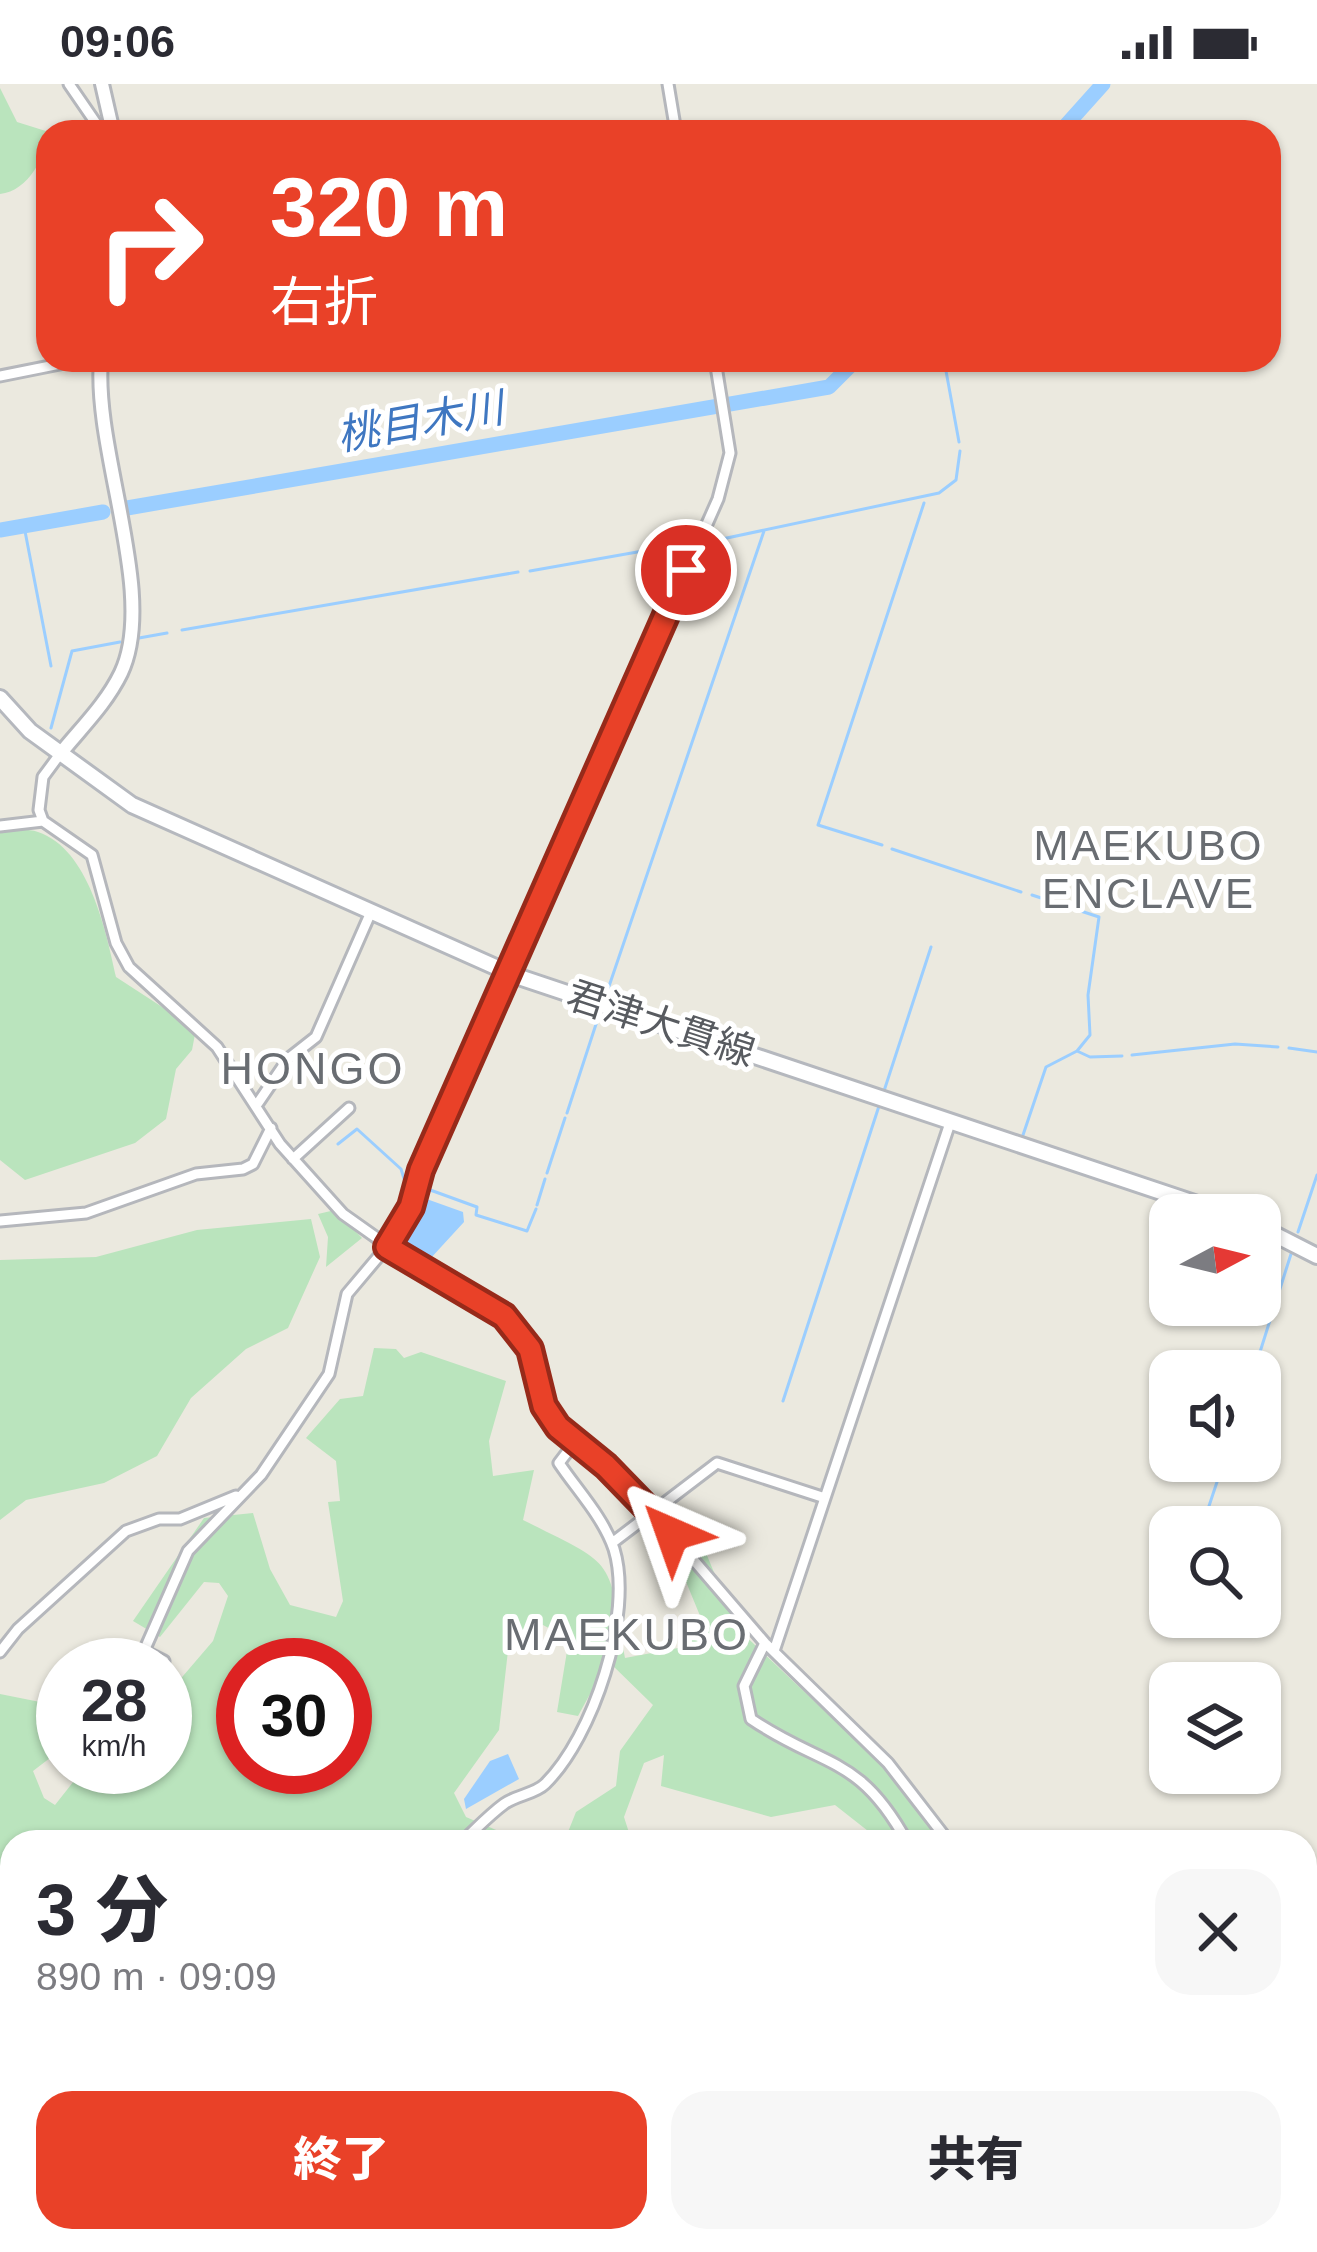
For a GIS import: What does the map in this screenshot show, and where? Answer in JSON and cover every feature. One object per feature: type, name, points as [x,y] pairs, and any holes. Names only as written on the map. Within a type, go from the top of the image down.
[{"type":"main road","name":"君津大貫線","points":[[0,698],[60,754],[132,805],[507,972],[1168,1194]]},
{"type":"main road","points":[[1281,1238],[1317,1256]]},
{"type":"street","points":[[68,84],[90,120]]},
{"type":"street","points":[[102,84],[110,120]]},
{"type":"street","points":[[668,84],[674,120]]},
{"type":"street","points":[[0,376],[36,369]]},
{"type":"street","points":[[101,372],[101,421],[130,584],[132,633],[128,657],[106,700],[60,754],[37,794],[43,820],[92,855],[116,943],[129,967],[218,1047],[293,1159],[344,1214],[387,1247],[436,1280],[485,1302],[519,1331],[530,1349],[544,1406],[575,1442],[655,1514],[764,1643],[888,1763],[940,1830]]},
{"type":"street","points":[[150,1638],[188,1551],[261,1475],[320,1390],[335,1360],[347,1294],[387,1247],[411,1207],[421,1170],[727,476],[718,372]]},
{"type":"street","points":[[0,826],[43,820]]},
{"type":"street","points":[[258,1103],[288,1059],[316,1037],[371,911]]},
{"type":"street","points":[[293,1159],[349,1108]]},
{"type":"street","points":[[774,1652],[951,1120]]},
{"type":"street","points":[[0,1221],[86,1213],[196,1174],[243,1169],[253,1163],[271,1128]]},
{"type":"street","points":[[475,1830],[505,1803],[546,1784],[587,1723],[616,1625],[612,1543],[559,1462],[575,1442]]},
{"type":"street","points":[[612,1543],[717,1462],[825,1498]]},
{"type":"street","points":[[0,1652],[18,1629],[126,1531],[159,1519],[180,1519],[241,1495]]},
{"type":"street","points":[[764,1643],[747,1676],[746,1711],[760,1725],[858,1774],[884,1802],[900,1830]]},
{"type":"green space","points":[[0,88],[17,122],[36,128],[36,167],[19,186],[0,194]]},
{"type":"green space","points":[[0,830],[38,832],[70,855],[92,894],[116,977],[196,1029],[192,1050],[176,1069],[166,1119],[135,1143],[25,1180],[0,1160]]},
{"type":"green space","points":[[335,1210],[362,1238],[326,1267],[328,1237],[318,1214]]},
{"type":"green space","points":[[311,1219],[320,1257],[288,1328],[246,1349],[191,1398],[157,1456],[104,1483],[26,1500],[0,1520],[0,1260],[96,1257],[197,1230]]},
{"type":"green space","points":[[374,1348],[396,1349],[404,1358],[421,1352],[506,1381],[489,1441],[493,1476],[534,1470],[523,1520],[576,1547],[603,1568],[615,1600],[625,1658],[678,1648],[703,1623],[675,1555],[706,1553],[737,1628],[904,1786],[935,1830],[867,1830],[835,1805],[771,1817],[661,1786],[664,1755],[644,1763],[624,1817],[628,1830],[569,1830],[576,1812],[616,1786],[620,1751],[653,1705],[608,1661],[578,1716],[557,1712],[569,1639],[543,1625],[510,1633],[499,1730],[454,1793],[466,1817],[496,1830],[0,1830],[0,1694],[36,1701],[36,1794],[55,1805],[64,1794],[192,1794],[192,1666],[213,1641],[228,1596],[219,1583],[204,1582],[160,1637],[133,1621],[204,1518],[253,1513],[270,1569],[290,1605],[336,1617],[343,1601],[328,1502],[340,1501],[336,1461],[306,1438],[340,1399],[363,1396]]},
{"type":"water","points":[[421,1197],[463,1212],[464,1222],[430,1259],[420,1261],[398,1243]]},
{"type":"water","points":[[508,1754],[519,1779],[466,1809],[464,1799],[490,1761]]},
{"type":"waterway","name":"桃目木川","points":[[1071,120],[1103,84]]},
{"type":"waterway","name":"桃目木川","points":[[127,508],[829,387],[844,372]]},
{"type":"waterway","points":[[946,372],[959,442]]},
{"type":"waterway","points":[[708,542],[939,493],[956,480],[960,451]]},
{"type":"waterway","points":[[882,845],[818,825],[924,503]]},
{"type":"waterway","name":"桃目木川","points":[[0,530],[103,512]]},
{"type":"waterway","points":[[24,526],[51,666]]},
{"type":"waterway","points":[[605,998],[764,531]]},
{"type":"waterway","points":[[530,571],[688,543]]},
{"type":"waterway","points":[[182,630],[518,572]]},
{"type":"waterway","points":[[139,638],[167,633]]},
{"type":"waterway","points":[[51,728],[72,651],[120,642]]},
{"type":"waterway","points":[[892,849],[1021,892]]},
{"type":"waterway","points":[[1032,895],[1099,917],[1088,995],[1090,1035],[1077,1051],[1090,1057],[1122,1056]]},
{"type":"waterway","points":[[884,1091],[931,947]]},
{"type":"waterway","points":[[567,1113],[600,1012]]},
{"type":"waterway","points":[[1132,1055],[1235,1044],[1278,1047]]},
{"type":"waterway","points":[[1289,1048],[1317,1052]]},
{"type":"waterway","points":[[1022,1138],[1046,1067],[1077,1051]]},
{"type":"waterway","points":[[783,1401],[879,1106]]},
{"type":"waterway","points":[[547,1173],[565,1118]]},
{"type":"waterway","points":[[338,1144],[357,1129],[401,1169],[406,1185]]},
{"type":"waterway","points":[[1298,1232],[1317,1175]]},
{"type":"waterway","points":[[537,1205],[545,1179]]},
{"type":"waterway","points":[[422,1187],[477,1207],[476,1215],[527,1231],[536,1209]]},
{"type":"waterway","points":[[1261,1350],[1291,1254]]},
{"type":"waterway","points":[[1209,1506],[1217,1482]]},
{"type":"district","name":"MAEKUBO ENCLAVE","points":[[1149,869]]},
{"type":"district","name":"HONGO","points":[[313,1068]]},
{"type":"district","name":"MAEKUBO","points":[[627,1634]]},
{"type":"route","points":[[672,1534],[606,1466],[558,1427],[544,1406],[530,1349],[519,1331],[485,1302],[436,1280],[387,1247],[411,1207],[421,1170],[686,570]]}]
